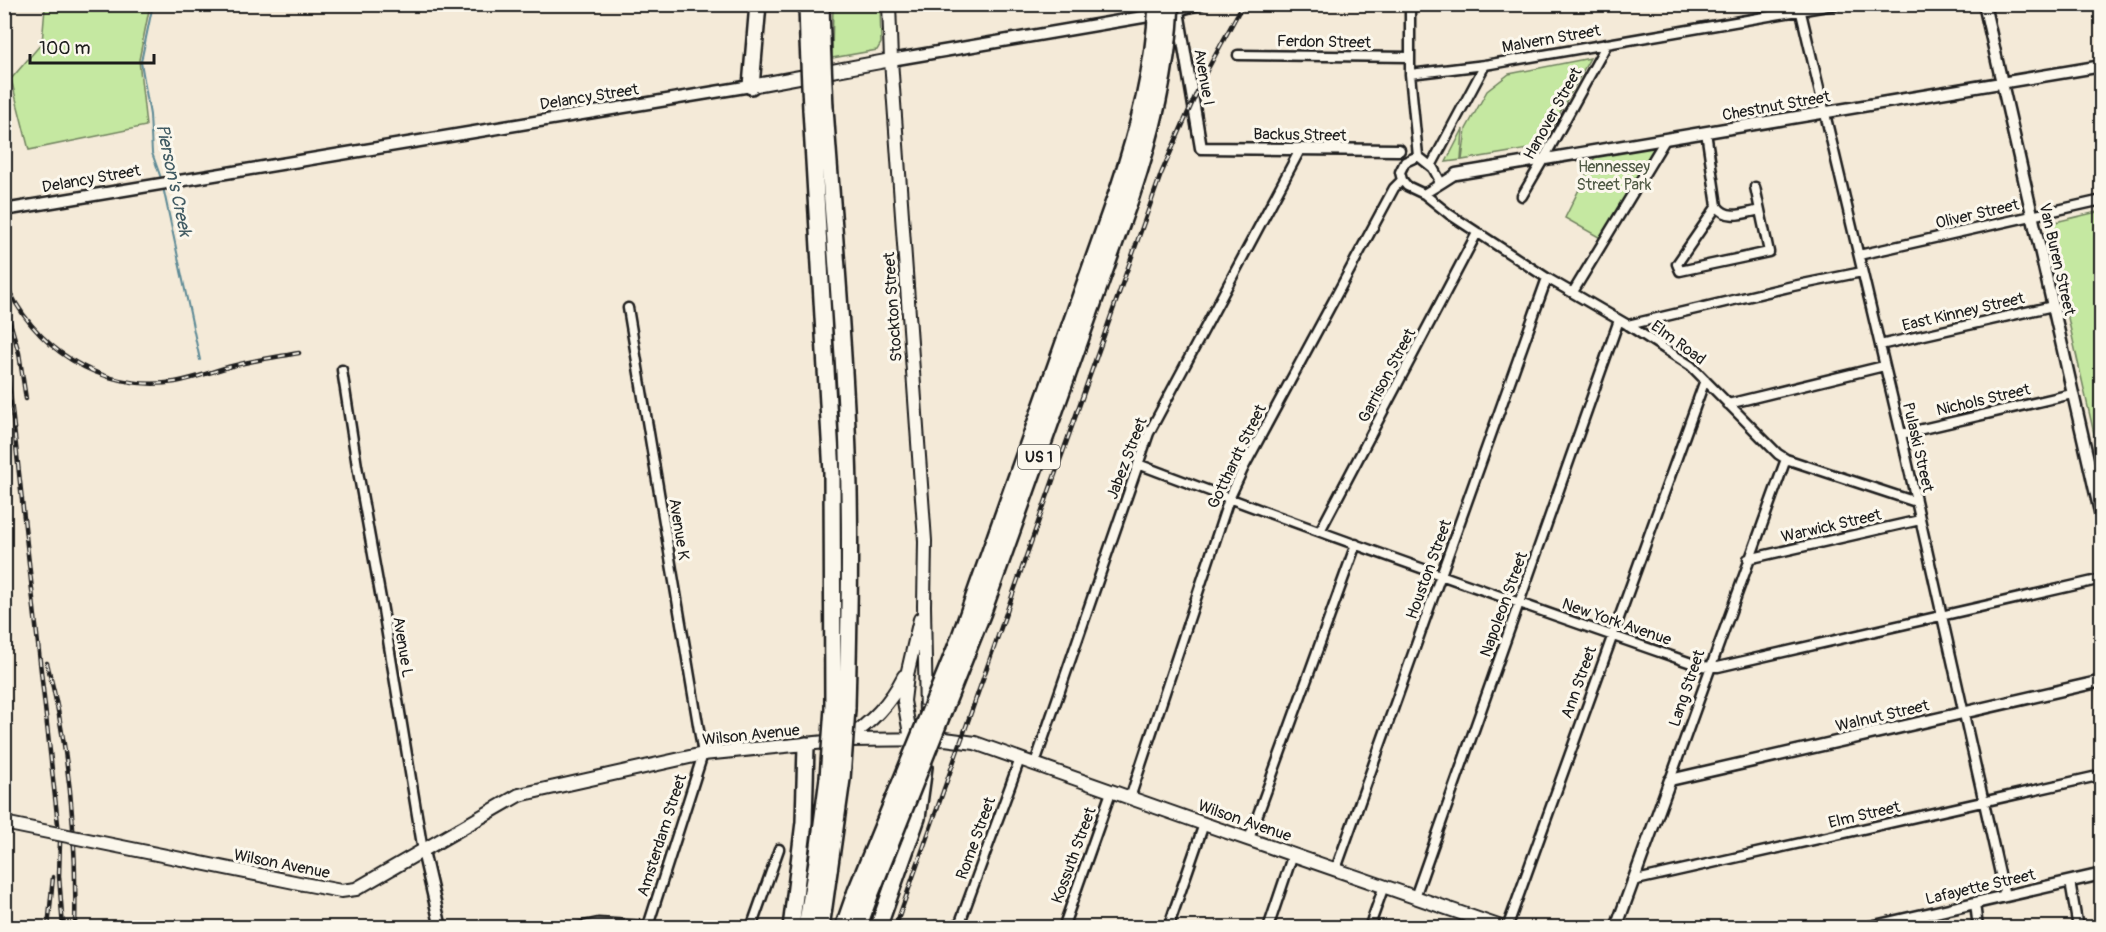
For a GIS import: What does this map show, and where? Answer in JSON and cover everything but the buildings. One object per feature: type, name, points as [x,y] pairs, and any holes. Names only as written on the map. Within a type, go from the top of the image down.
[{"type":"highway","points":[[751,86],[758,4]]},
{"type":"highway","points":[[807,4],[815,39],[818,108],[847,443],[850,605],[821,927]]},
{"type":"highway","points":[[815,39],[821,4]]},
{"type":"highway","points":[[843,927],[862,895],[958,642],[1118,190],[1136,133],[1146,89],[1154,44],[1157,4]]},
{"type":"highway","name":"US 1","points":[[858,927],[862,895],[983,612],[1131,197],[1160,95],[1175,8]]},
{"type":"highway","points":[[878,927],[917,818],[924,776],[919,739]]},
{"type":"highway","points":[[791,927],[804,822],[806,745]]},
{"type":"highway","points":[[806,927],[817,861],[835,779]]},
{"type":"main road","name":"Stockton Street","points":[[889,4],[891,60],[924,519],[926,568],[919,739]]},
{"type":"main road","name":"Delancy Street","points":[[751,86],[891,60]]},
{"type":"main road","name":"Stockton Street","points":[[919,739],[904,701],[915,634],[924,606]]},
{"type":"main road","points":[[846,741],[871,722],[895,694],[910,664]]},
{"type":"main road","name":"Wilson Avenue","points":[[4,823],[341,891],[356,889],[519,795],[703,754],[846,741],[919,739],[975,743],[1415,897],[1469,922],[1505,927]]},
{"type":"street","points":[[1175,8],[1202,4]]},
{"type":"street","points":[[1410,4],[1412,158],[1400,172],[1402,180],[1407,186],[1424,195],[1456,174]]},
{"type":"street","name":"Malvern Street","points":[[1410,74],[1485,65],[1800,8],[1839,4]]},
{"type":"street","name":"Van Buren Street","points":[[1984,4],[2102,521]]},
{"type":"street","name":"Delancy Street","points":[[891,60],[1175,8]]},
{"type":"street","name":"Avenue I","points":[[1175,8],[1201,148]]},
{"type":"street","name":"Pulaski Street","points":[[1800,8],[1901,434],[2005,896]]},
{"type":"street","name":"Hanover Street","points":[[1522,196],[1607,44]]},
{"type":"street","name":"Ferdon Street","points":[[1238,56],[1410,57]]},
{"type":"street","points":[[1434,169],[1485,65]]},
{"type":"street","name":"Chestnut Street","points":[[1456,174],[2102,66]]},
{"type":"street","name":"Delancy Street","points":[[4,210],[751,86]]},
{"type":"street","points":[[1706,132],[1717,206],[1721,213],[1729,215],[1760,210]]},
{"type":"street","points":[[1573,292],[1665,140]]},
{"type":"street","name":"Backus Street","points":[[1201,148],[1399,150]]},
{"type":"street","name":"Jabez Street","points":[[1035,764],[1149,432],[1301,148]]},
{"type":"street","points":[[1399,150],[1434,169],[1456,174]]},
{"type":"street","points":[[1434,169],[1439,179],[1437,186]]},
{"type":"street","name":"Gotthardt Street","points":[[1130,798],[1229,498],[1394,188],[1402,180]]},
{"type":"street","points":[[1717,206],[1677,264],[1680,271],[1768,252],[1755,187]]},
{"type":"street","name":"Elm Road","points":[[1424,195],[1477,233],[1547,278],[1628,325],[1692,366],[1778,454],[1786,459],[1916,502]]},
{"type":"street","name":"Oliver Street","points":[[1859,255],[2102,200]]},
{"type":"street","name":"Garrison Street","points":[[1320,531],[1477,233]]},
{"type":"street","points":[[1628,325],[1863,272]]},
{"type":"street","name":"Houston Street","points":[[1336,869],[1547,278]]},
{"type":"street","name":"East Kinney Street","points":[[1880,345],[2053,306]]},
{"type":"street","name":"Avenue K","points":[[628,308],[703,754]]},
{"type":"street","name":"Napoleon Street","points":[[1415,897],[1619,320]]},
{"type":"street","points":[[1728,404],[1884,366]]},
{"type":"street","name":"Avenue L","points":[[342,370],[423,851],[441,927]]},
{"type":"street","name":"Ann Street","points":[[1505,927],[1705,380]]},
{"type":"street","name":"Nichols Street","points":[[1901,434],[2072,394]]},
{"type":"street","name":"Lang Street","points":[[1616,927],[1786,459]]},
{"type":"street","name":"New York Avenue","points":[[1138,464],[1442,576],[1700,666],[1718,668],[2102,579]]},
{"type":"street","name":"Warwick Street","points":[[1748,559],[1920,520]]},
{"type":"street","points":[[1250,839],[1356,544]]},
{"type":"street","name":"Walnut Street","points":[[1670,780],[2102,681]]},
{"type":"street","name":"Amsterdam Street","points":[[574,927],[598,923],[648,926],[703,754]]},
{"type":"street","name":"Rome Street","points":[[958,927],[1020,759]]},
{"type":"street","name":"Elm Street","points":[[1632,881],[2102,775]]},
{"type":"street","name":"Kossuth Street","points":[[1063,927],[1111,792]]},
{"type":"street","points":[[1168,927],[1204,824]]},
{"type":"street","points":[[751,927],[779,849]]},
{"type":"street","points":[[1268,927],[1293,854]]},
{"type":"street","name":"Lafayette Street","points":[[1866,927],[2102,874]]},
{"type":"street","points":[[2070,881],[2078,927]]},
{"type":"street","points":[[1369,927],[1384,886]]},
{"type":"street","points":[[1975,903],[1978,927]]},
{"type":"green space","points":[[42,5],[150,5],[139,60],[146,126],[29,150],[11,79],[42,43],[45,8]]},
{"type":"green space","points":[[833,5],[880,5],[881,43],[877,50],[832,58]]},
{"type":"green space","points":[[1590,58],[1541,147],[1462,160],[1466,129],[1487,91],[1509,74]]},
{"type":"green space","points":[[1463,129],[1461,160],[1446,162]]},
{"type":"green space","name":"Hennessey Street Park","points":[[1665,140],[1604,240],[1565,218],[1598,151]]},
{"type":"green space","points":[[2102,211],[2101,465],[2047,224]]},
{"type":"waterway","name":"Pierson's Creek","points":[[153,4],[141,62],[150,115],[152,153],[162,181]]},
{"type":"waterway","name":"Pierson's Creek","points":[[163,187],[200,360]]},
{"type":"railway","points":[[895,928],[1161,174],[1204,76],[1243,4]]},
{"type":"railway","points":[[4,279],[16,303],[50,344],[72,360],[95,372],[121,380],[148,384],[175,382],[257,360],[299,353]]},
{"type":"railway","points":[[4,302],[19,353],[26,399]]},
{"type":"railway","points":[[4,338],[60,842],[59,876],[63,928]]},
{"type":"railway","points":[[47,663],[61,728],[70,794],[75,861],[75,928]]},
{"type":"railway","points":[[48,928],[53,877]]}]
